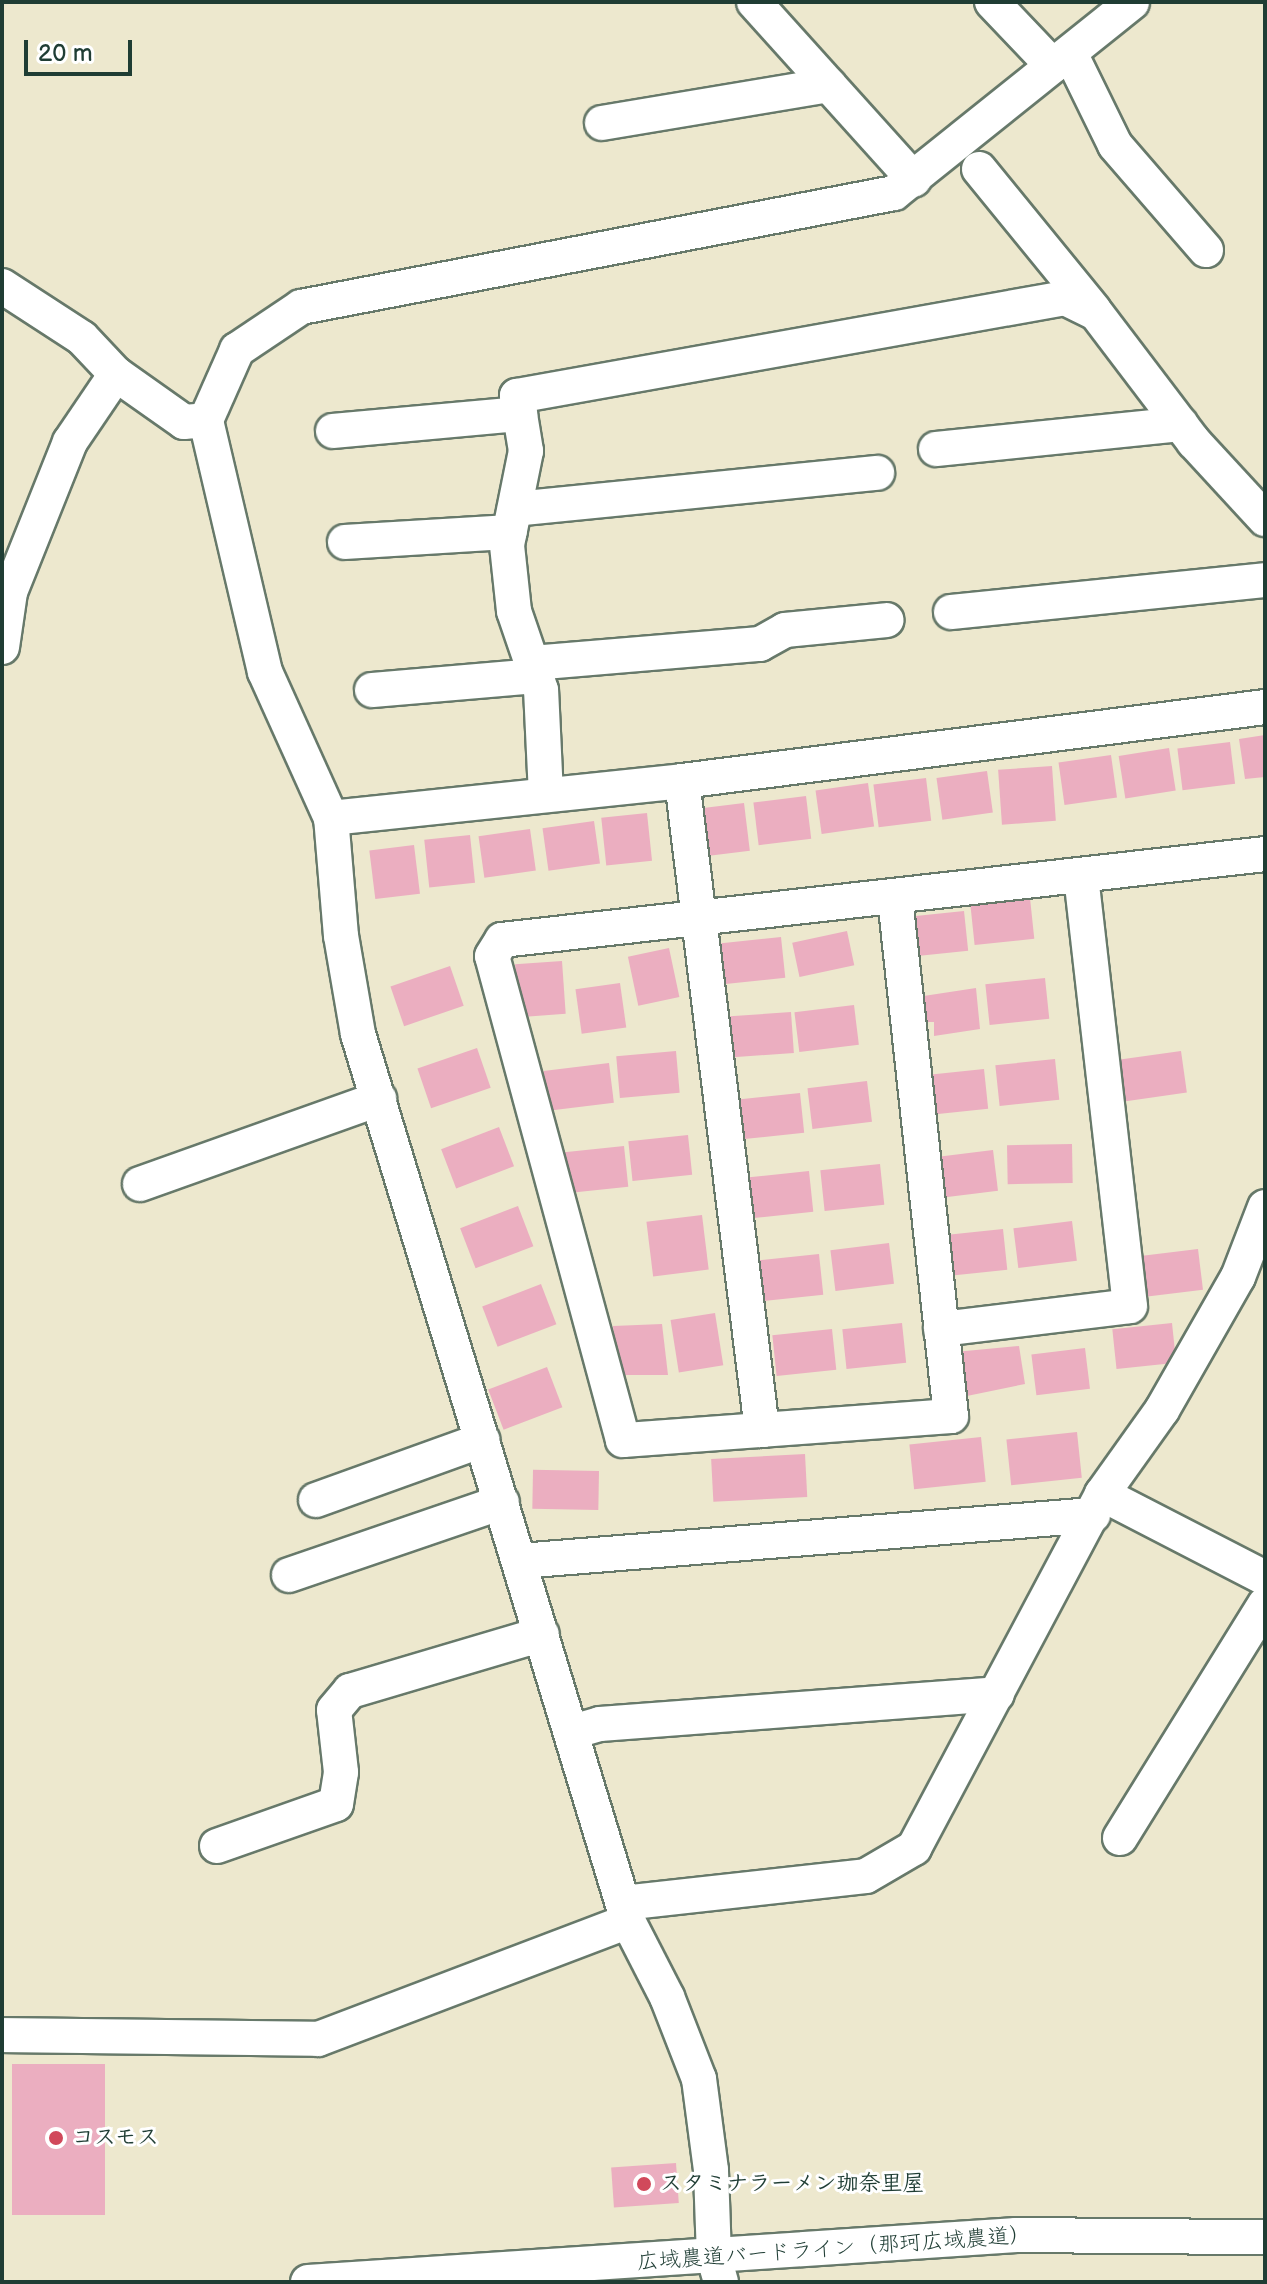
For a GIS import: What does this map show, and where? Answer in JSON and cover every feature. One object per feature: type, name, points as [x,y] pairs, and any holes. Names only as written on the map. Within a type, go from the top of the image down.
[{"type":"street","points":[[754,2],[914,180]]},
{"type":"street","points":[[992,2],[1061,59],[1115,145],[1206,250]]},
{"type":"street","points":[[718,2269],[711,2170],[699,2079],[667,1997],[625,1912],[358,1034],[341,936],[331,818],[265,672],[206,420],[237,350],[301,307],[894,193],[1132,2]]},
{"type":"street","points":[[602,123],[829,85]]},
{"type":"street","points":[[979,169],[1181,424],[1265,519]]},
{"type":"street","points":[[2,286],[82,338],[116,374],[184,422],[206,420]]},
{"type":"street","points":[[546,795],[534,670],[514,611],[512,521],[526,451],[517,396],[1065,298],[1096,313]]},
{"type":"street","points":[[2,647],[10,592],[70,442],[116,374]]},
{"type":"street","points":[[333,431],[520,414]]},
{"type":"street","points":[[936,449],[1181,424]]},
{"type":"street","points":[[345,542],[877,473]]},
{"type":"street","points":[[951,612],[1265,580]]},
{"type":"street","points":[[372,690],[760,644],[785,630],[887,620]]},
{"type":"street","points":[[331,818],[682,781],[1265,707]]},
{"type":"street","points":[[682,781],[762,1430]]},
{"type":"street","points":[[895,898],[951,1416],[623,1440],[492,956],[502,940],[1265,854]]},
{"type":"street","points":[[941,1329],[1130,1306],[1081,877]]},
{"type":"street","points":[[140,1184],[379,1099]]},
{"type":"street","points":[[2,2035],[318,2039],[625,1912],[866,1876],[914,1848],[1097,1504],[1162,1410],[1231,1290],[1265,1207]]},
{"type":"street","points":[[316,1500],[483,1440]]},
{"type":"street","points":[[289,1575],[502,1502]]},
{"type":"street","points":[[520,1561],[1097,1504],[1265,1578]]},
{"type":"street","points":[[1120,1838],[1265,1604]]},
{"type":"street","points":[[217,1846],[336,1804],[341,1772],[334,1710],[350,1691],[542,1634]]},
{"type":"street","points":[[572,1732],[600,1724],[997,1694]]},
{"type":"street","name":"広域農道バードライン（那珂広域農道）","points":[[308,2282],[718,2269],[1016,2235],[1265,2237]]},
{"type":"building","points":[[1265,735],[1265,777],[1245,779],[1239,739]]},
{"type":"building","points":[[1230,742],[1235,784],[1183,790],[1177,748]]},
{"type":"building","points":[[1169,748],[1176,790],[1125,798],[1119,756]]},
{"type":"building","points":[[1111,755],[1117,798],[1065,805],[1059,762]]},
{"type":"building","points":[[1052,766],[1056,821],[1002,825],[998,770]]},
{"type":"building","points":[[987,771],[993,813],[942,820],[936,778]]},
{"type":"building","points":[[926,778],[931,821],[879,827],[873,784]]},
{"type":"building","points":[[868,783],[874,827],[822,834],[816,790]]},
{"type":"building","points":[[806,796],[811,839],[759,845],[753,802]]},
{"type":"building","points":[[744,803],[750,851],[705,856],[699,808]]},
{"type":"building","points":[[647,813],[652,861],[606,866],[601,818]]},
{"type":"building","points":[[594,821],[600,864],[548,871],[543,828]]},
{"type":"building","points":[[530,829],[536,871],[484,878],[479,836]]},
{"type":"building","points":[[470,835],[475,883],[429,888],[424,840]]},
{"type":"building","points":[[414,845],[420,894],[375,899],[369,850]]},
{"type":"building","points":[[1030,898],[1034,939],[975,945],[970,904]]},
{"type":"building","points":[[964,911],[968,951],[917,956],[913,916]]},
{"type":"building","points":[[847,931],[854,965],[800,977],[792,943]]},
{"type":"building","points":[[781,937],[785,978],[726,984],[721,943]]},
{"type":"building","points":[[669,948],[679,997],[638,1006],[628,957]]},
{"type":"building","points":[[562,961],[566,1014],[519,1017],[515,964]]},
{"type":"building","points":[[450,966],[464,1006],[404,1026],[390,987]]},
{"type":"building","points":[[1045,978],[1049,1019],[990,1025],[985,984]]},
{"type":"building","points":[[620,983],[626,1028],[582,1034],[575,989]]},
{"type":"building","points":[[976,988],[980,1029],[934,1036],[934,1022],[920,1022],[917,997]]},
{"type":"building","points":[[854,1005],[859,1045],[799,1052],[794,1012]]},
{"type":"building","points":[[791,1012],[794,1053],[733,1057],[730,1016]]},
{"type":"building","points":[[477,1048],[491,1088],[431,1108],[417,1069]]},
{"type":"building","points":[[676,1051],[680,1093],[620,1098],[616,1056]]},
{"type":"building","points":[[1181,1051],[1187,1093],[1122,1102],[1117,1060]]},
{"type":"building","points":[[1055,1059],[1059,1100],[1000,1106],[995,1065]]},
{"type":"building","points":[[609,1063],[614,1103],[548,1111],[543,1071]]},
{"type":"building","points":[[984,1069],[988,1109],[929,1115],[924,1075]]},
{"type":"building","points":[[867,1081],[872,1122],[812,1129],[807,1088]]},
{"type":"building","points":[[800,1093],[804,1133],[745,1139],[740,1099]]},
{"type":"building","points":[[499,1127],[514,1166],[456,1188],[441,1149]]},
{"type":"building","points":[[688,1135],[692,1175],[633,1181],[628,1141]]},
{"type":"building","points":[[1072,1144],[1073,1183],[1008,1184],[1007,1145]]},
{"type":"building","points":[[624,1146],[628,1187],[569,1193],[564,1152]]},
{"type":"building","points":[[993,1150],[998,1191],[939,1198],[934,1157]]},
{"type":"building","points":[[880,1164],[884,1205],[825,1211],[820,1170]]},
{"type":"building","points":[[809,1171],[813,1212],[754,1218],[749,1177]]},
{"type":"building","points":[[518,1206],[533,1246],[476,1268],[460,1228]]},
{"type":"building","points":[[702,1215],[709,1270],[653,1276],[646,1222]]},
{"type":"building","points":[[1072,1221],[1077,1261],[1018,1268],[1013,1228]]},
{"type":"building","points":[[1003,1229],[1007,1270],[948,1276],[943,1235]]},
{"type":"building","points":[[889,1243],[894,1284],[835,1291],[830,1250]]},
{"type":"building","points":[[1198,1249],[1203,1290],[1143,1297],[1138,1256]]},
{"type":"building","points":[[819,1254],[823,1295],[764,1301],[759,1260]]},
{"type":"building","points":[[541,1284],[556,1324],[498,1347],[482,1307]]},
{"type":"building","points":[[715,1313],[723,1365],[679,1372],[671,1320]]},
{"type":"building","points":[[902,1323],[906,1363],[847,1369],[842,1329]]},
{"type":"building","points":[[1172,1323],[1176,1363],[1117,1369],[1112,1329]]},
{"type":"building","points":[[662,1324],[668,1375],[618,1375],[613,1326]]},
{"type":"building","points":[[832,1329],[836,1370],[777,1376],[772,1335]]},
{"type":"building","points":[[1019,1346],[1025,1384],[962,1397],[955,1352]]},
{"type":"building","points":[[1085,1348],[1090,1389],[1036,1395],[1031,1355]]},
{"type":"building","points":[[547,1367],[562,1407],[504,1430],[488,1390]]},
{"type":"building","points":[[1077,1432],[1082,1478],[1011,1485],[1006,1439]]},
{"type":"building","points":[[981,1437],[986,1482],[914,1489],[909,1445]]},
{"type":"building","points":[[805,1454],[807,1497],[713,1502],[711,1459]]},
{"type":"building","points":[[533,1470],[599,1471],[598,1510],[532,1509]]},
{"type":"building","name":"コスモス","points":[[12,2064],[105,2064],[105,2215],[12,2215]]},
{"type":"building","name":"スタミナラーメン珈奈里屋","points":[[676,2163],[679,2203],[614,2207],[611,2168]]},
{"type":"place","name":"コスモス","points":[[56,2138]]},
{"type":"place","name":"スタミナラーメン珈奈里屋","points":[[644,2184]]}]
